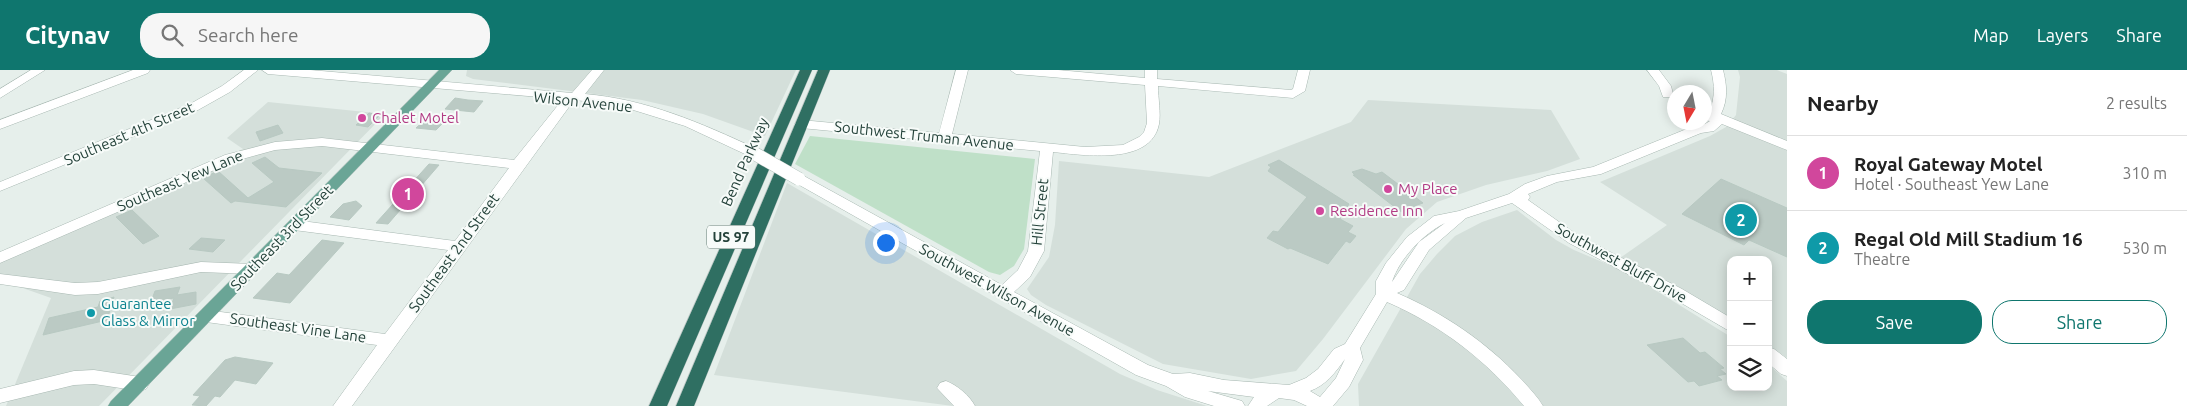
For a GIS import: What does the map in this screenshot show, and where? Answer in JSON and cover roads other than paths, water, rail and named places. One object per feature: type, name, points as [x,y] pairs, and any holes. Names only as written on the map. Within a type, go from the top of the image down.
[{"type":"highway","name":"Bend Parkway","points":[[658,406],[806,70]]},
{"type":"highway","name":"US 97","points":[[685,406],[824,70]]},
{"type":"main road","name":"Southeast 3rd Street","points":[[118,406],[446,70]]},
{"type":"street","points":[[0,94],[39,70]]},
{"type":"street","points":[[0,125],[144,70]]},
{"type":"street","name":"Southeast 4th Street","points":[[0,187],[194,107],[226,89],[252,70]]},
{"type":"street","name":"Wilson Avenue","points":[[268,70],[432,84],[521,93],[528,97],[572,98],[640,107],[707,130],[752,152],[799,179]]},
{"type":"street","name":"Southeast 2nd Street","points":[[342,406],[518,165],[572,98],[598,70]]},
{"type":"street","points":[[944,138],[962,70]]},
{"type":"street","points":[[1016,70],[1151,76],[1293,94],[1299,91],[1304,70]]},
{"type":"street","points":[[1653,70],[1665,86],[1667,94]]},
{"type":"street","points":[[1712,114],[1719,107],[1721,95],[1716,70]]},
{"type":"street","name":"Southwest Truman Avenue","points":[[801,124],[1047,148],[1103,152],[1122,150],[1137,145],[1148,136],[1152,126],[1151,76]]},
{"type":"street","points":[[1712,123],[1787,146]]},
{"type":"street","points":[[1257,406],[1262,399],[1312,383],[1324,374],[1340,353],[1351,348],[1384,294],[1398,286],[1424,246],[1461,215],[1474,209],[1514,198],[1531,197],[1590,179],[1596,171],[1685,130]]},
{"type":"street","name":"Southeast Yew Lane","points":[[0,258],[242,153],[297,143],[322,142],[518,165]]},
{"type":"street","name":"Hill Street","points":[[1003,293],[1024,273],[1036,252],[1039,238],[1047,148]]},
{"type":"street","name":"Southwest Wilson Avenue","points":[[799,179],[1142,370],[1172,381],[1191,392],[1236,406]]},
{"type":"street","name":"Southwest Bluff Drive","points":[[1514,198],[1582,245],[1701,307],[1727,323]]},
{"type":"street","points":[[294,225],[458,246]]},
{"type":"street","points":[[0,279],[75,289],[98,288],[201,267],[252,269]]},
{"type":"street","points":[[1384,294],[1413,306],[1443,323],[1479,348],[1534,406]]},
{"type":"street","name":"Southeast Vine Lane","points":[[206,316],[391,341]]},
{"type":"street","points":[[1283,392],[1301,394],[1322,406],[1344,382],[1354,360],[1351,348]]},
{"type":"street","points":[[1772,357],[1787,369]]},
{"type":"street","points":[[0,396],[74,378],[94,376],[140,384]]},
{"type":"street","name":"Southwest Wilson Avenue","points":[[1172,381],[1190,380],[1224,387],[1283,392]]},
{"type":"street","points":[[946,388],[966,406]]},
{"type":"place","name":"Chalet Motel","points":[[362,118]]},
{"type":"place","name":"My Place","points":[[1388,189]]},
{"type":"place","name":"Royal Gateway Motel","points":[[408,194]]},
{"type":"place","name":"Residence Inn","points":[[1320,211]]},
{"type":"place","name":"Regal Old Mill Stadium 16","points":[[1741,220]]},
{"type":"place","name":"Guarantee Glass & Mirror","points":[[91,313]]}]
